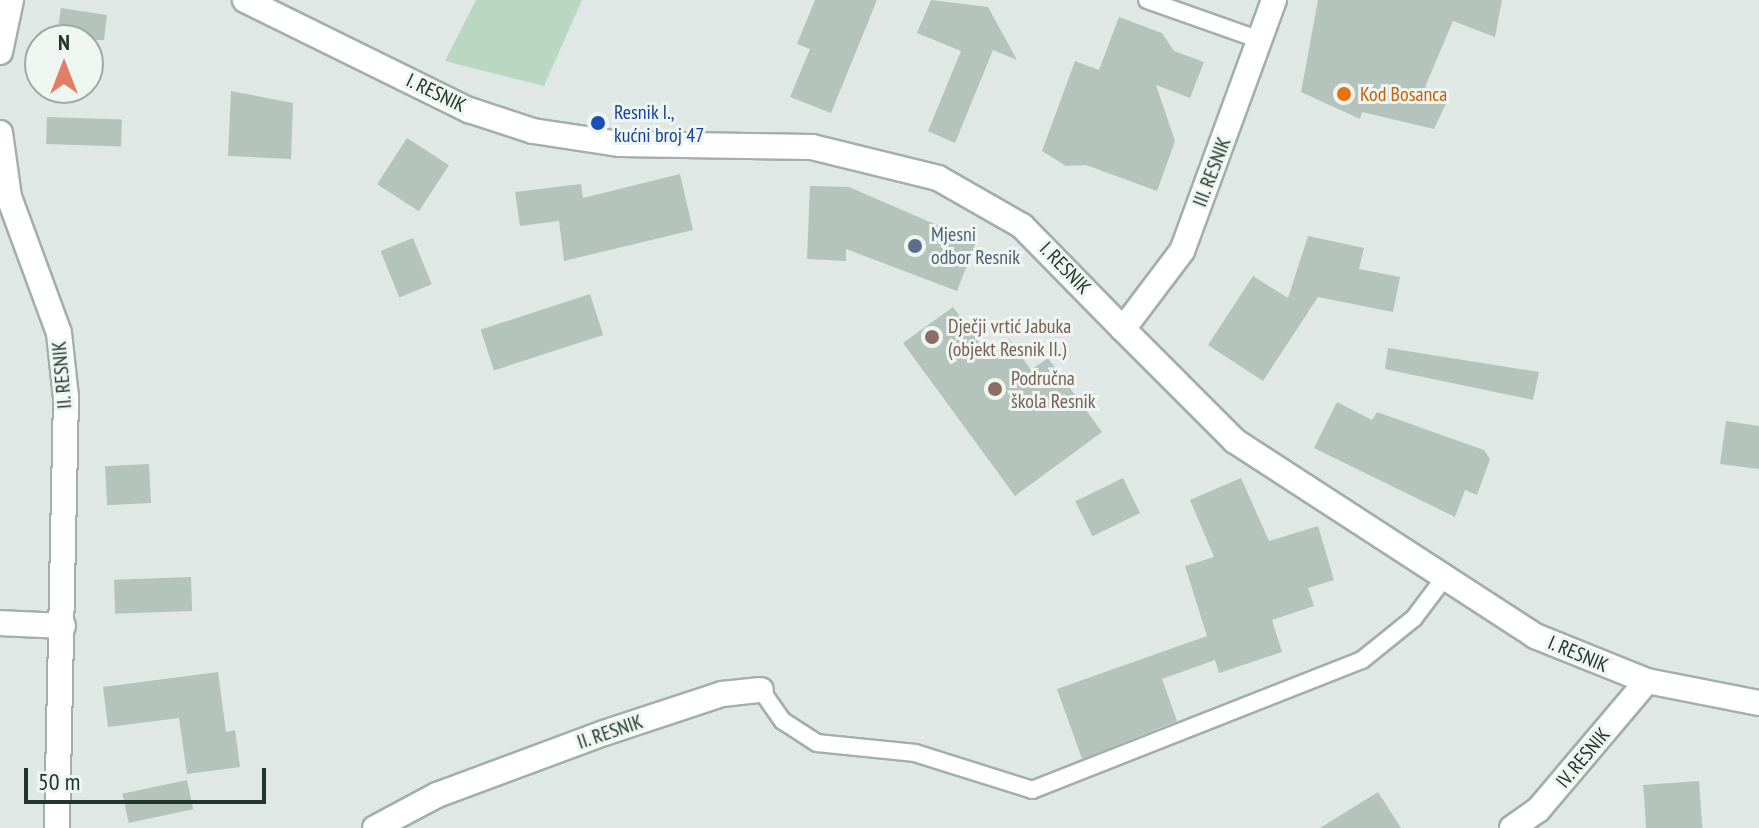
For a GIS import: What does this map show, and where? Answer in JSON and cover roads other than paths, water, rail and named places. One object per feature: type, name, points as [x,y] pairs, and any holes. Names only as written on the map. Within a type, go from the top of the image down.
[{"type":"street","points":[[0,52],[11,0]]},
{"type":"street","name":"I. RESNIK","points":[[245,0],[469,110],[533,131],[620,144],[812,147],[938,178],[1022,226],[1235,441],[1535,636],[1647,681],[1759,703]]},
{"type":"street","name":"III. RESNIK","points":[[1123,329],[1182,251],[1274,0]]},
{"type":"street","name":"II. RESNIK","points":[[0,133],[9,197],[59,333],[66,397],[57,828]]},
{"type":"street","points":[[0,623],[63,626]]},
{"type":"street","name":"IV. RESNIK","points":[[1512,828],[1538,810],[1647,681]]},
{"type":"street","name":"II. RESNIK","points":[[375,828],[437,795],[604,733],[722,694],[761,690]]},
{"type":"lane","points":[[1147,0],[1260,40]]},
{"type":"lane","points":[[761,690],[783,721],[817,743],[915,753],[1032,790],[1362,660],[1414,618],[1445,577]]},
{"type":"place","name":"Kod Bosanca","points":[[1344,94]]},
{"type":"place","name":"Resnik I., kućni broj 47","points":[[598,123]]},
{"type":"place","name":"Mjesni odbor Resnik","points":[[915,246]]},
{"type":"place","name":"Dječji vrtić Jabuka (objekt Resnik II.)","points":[[932,337]]},
{"type":"place","name":"Područna škola Resnik","points":[[995,389]]}]
